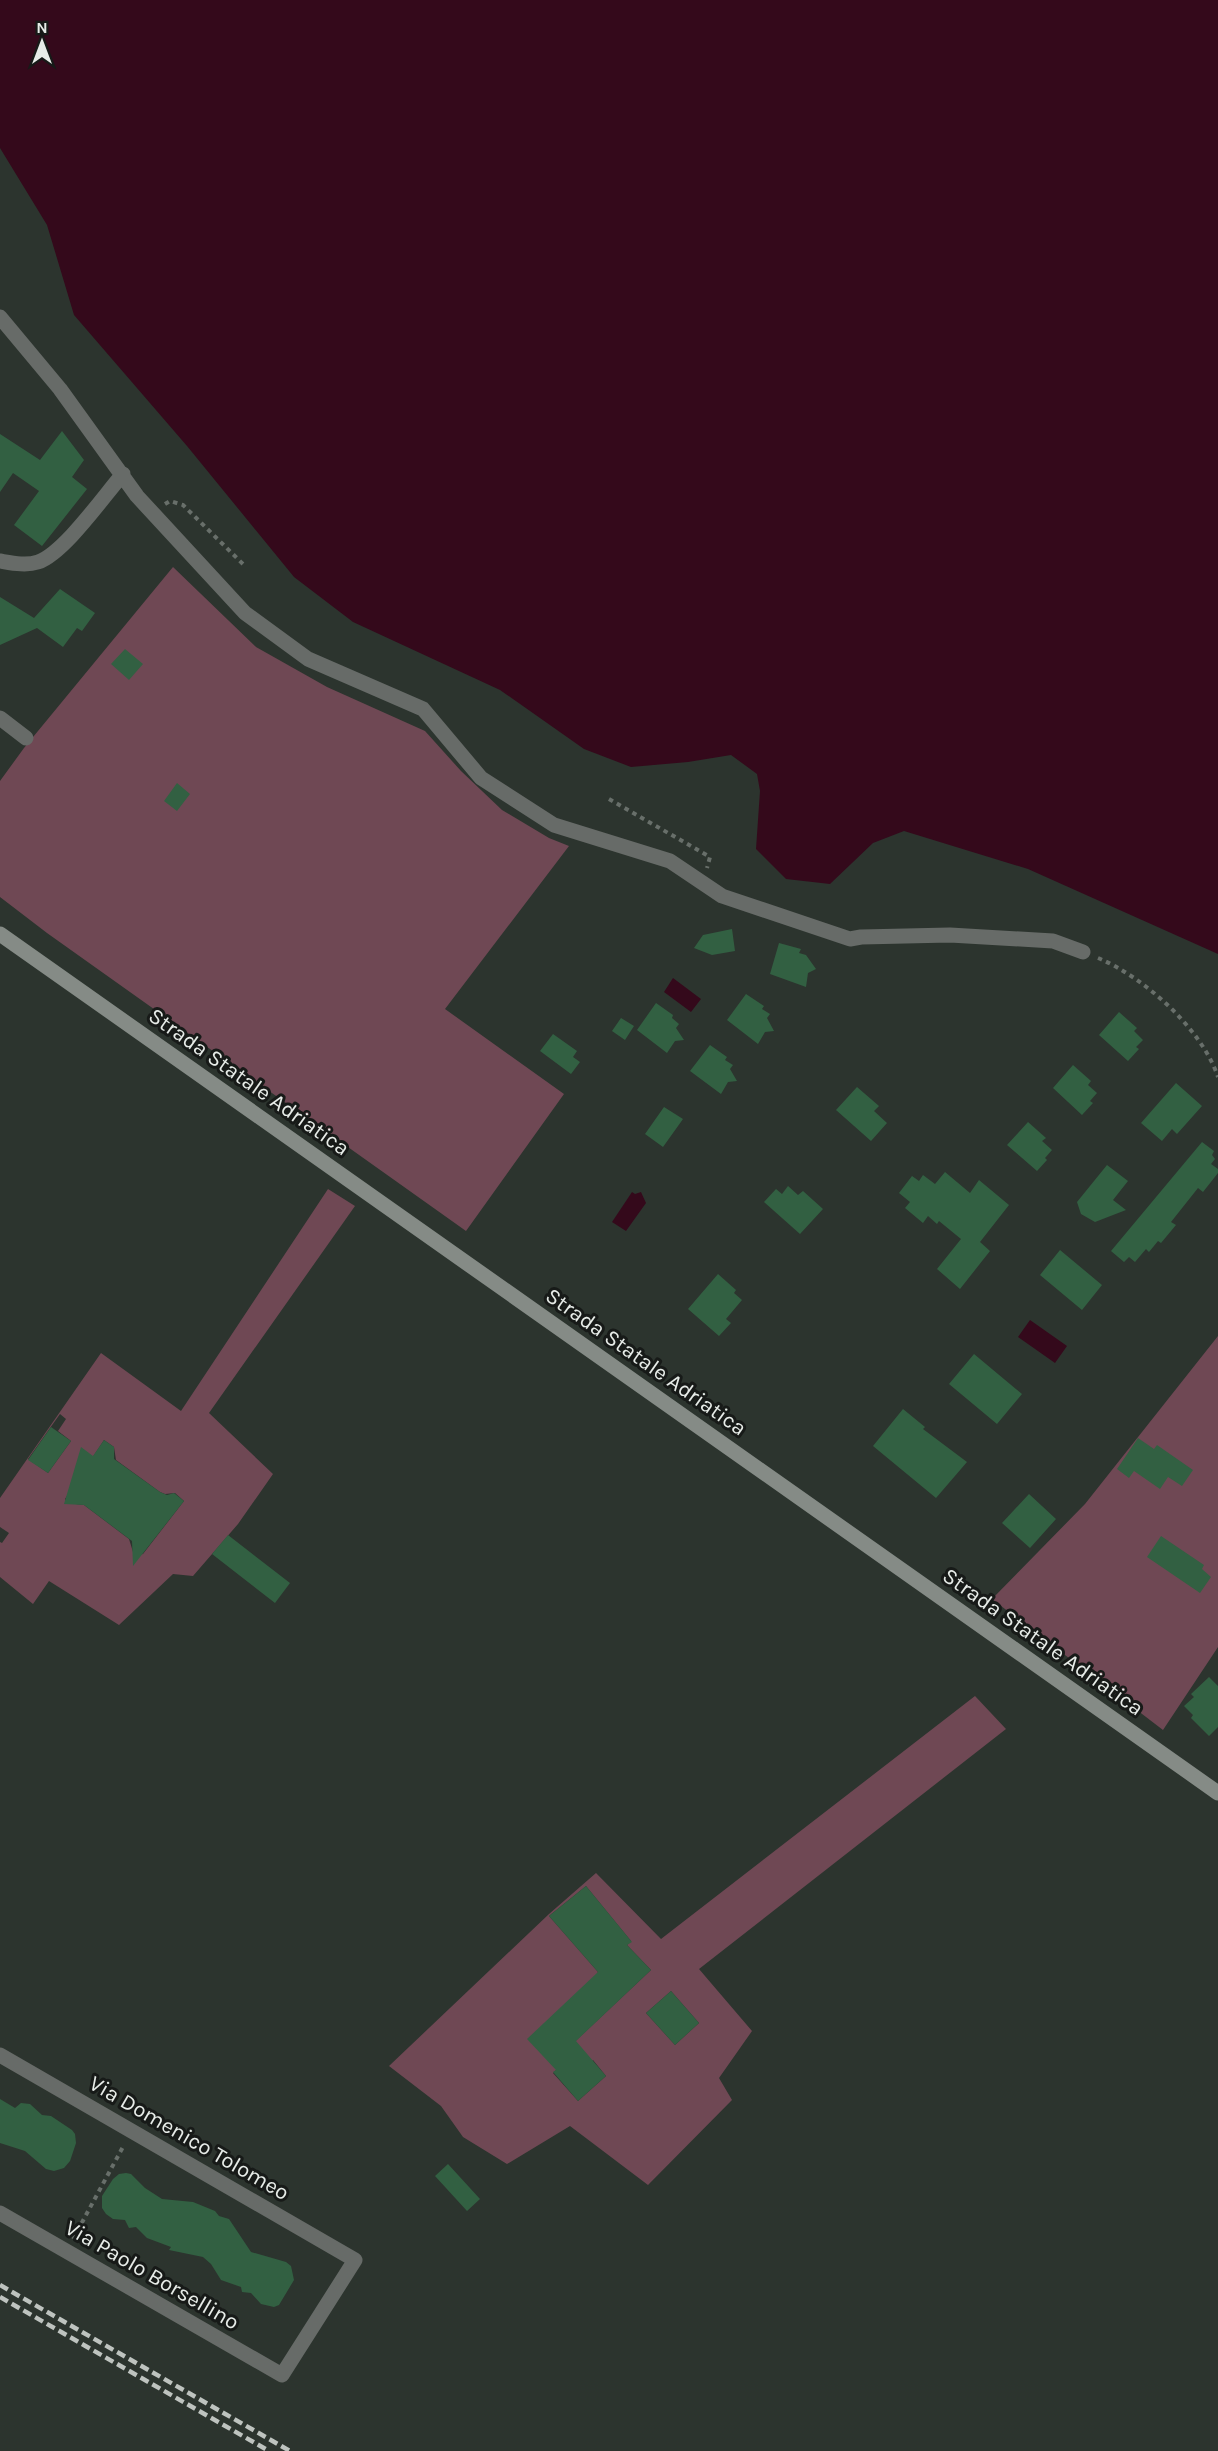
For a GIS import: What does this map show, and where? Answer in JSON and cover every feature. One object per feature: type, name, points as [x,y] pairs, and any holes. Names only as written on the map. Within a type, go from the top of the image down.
[{"type":"main road","name":"Strada Statale Adriatica","points":[[0,934],[1218,1793]]},
{"type":"street","points":[[0,317],[60,389],[137,496],[245,613],[308,659],[423,709],[482,778],[554,825],[670,861],[722,896],[850,939],[928,936],[985,937],[1053,941],[1083,952]]},
{"type":"street","points":[[0,561],[36,563],[56,551],[123,474]]},
{"type":"street","points":[[0,718],[26,738]]},
{"type":"street","name":"Via Domenico Tolomeo","points":[[0,2055],[355,2260],[282,2375]]},
{"type":"street","name":"Via Paolo Borsellino","points":[[0,2213],[282,2375]]},
{"type":"path","points":[[150,510],[170,501],[183,505],[245,566]]},
{"type":"path","points":[[609,799],[710,857],[703,883]]},
{"type":"path","points":[[1083,952],[1115,965],[1189,1025],[1206,1050],[1218,1077]]},
{"type":"path","points":[[66,2251],[131,2132]]},
{"type":"shaded area","points":[[0,0],[1218,0],[1218,954],[1028,869],[904,831],[873,843],[830,884],[786,879],[756,849],[760,791],[757,774],[731,755],[688,762],[631,767],[584,749],[500,690],[353,622],[294,577],[187,446],[74,315],[47,225],[0,148]]},
{"type":"shaded area","points":[[173,567],[256,647],[327,687],[425,731],[461,771],[502,810],[549,838],[569,846],[445,1009],[564,1094],[466,1231],[47,933],[0,897],[0,781],[24,748]]},
{"type":"shaded area","points":[[673,978],[701,999],[691,1012],[664,992]]},
{"type":"shaded area","points":[[328,1189],[355,1206],[209,1413],[273,1474],[238,1524],[193,1576],[173,1574],[119,1625],[49,1581],[33,1604],[0,1577],[0,1542],[2,1543],[9,1533],[0,1527],[0,1498],[101,1353],[181,1411]],"holes":[[[60,1414],[66,1419],[58,1431],[71,1441],[48,1473],[28,1459]],[[104,1440],[114,1447],[116,1460],[160,1492],[175,1493],[184,1501],[143,1554],[138,1555],[133,1552],[129,1539],[84,1505],[67,1503],[65,1499]]]},
{"type":"shaded area","points":[[632,1192],[635,1194],[641,1192],[646,1203],[626,1231],[612,1222]]},
{"type":"shaded area","points":[[1030,1320],[1067,1346],[1055,1363],[1018,1337]]},
{"type":"shaded area","points":[[1218,1336],[1218,1647],[1163,1730],[992,1599],[1085,1504]]},
{"type":"shaded area","points":[[975,1696],[1006,1729],[699,1969],[752,2031],[719,2078],[732,2100],[648,2185],[570,2126],[507,2164],[463,2137],[441,2106],[389,2066],[549,1914],[596,1873],[661,1939]],"holes":[[[586,1886],[631,1941],[627,1945],[651,1970],[551,2064],[598,1972],[549,1916]],[[671,1991],[699,2023],[675,2045],[646,2013]],[[571,2056],[583,2069],[593,2060],[606,2076],[578,2101],[553,2073]]]},
{"type":"building","points":[[62,431],[84,460],[72,477],[87,489],[42,546],[14,525],[39,491],[13,473],[0,492],[0,434],[40,460]]},
{"type":"building","points":[[60,589],[95,613],[82,631],[77,628],[63,647],[37,628],[0,645],[0,597],[34,618]]},
{"type":"building","points":[[125,649],[143,664],[129,680],[111,664]]},
{"type":"building","points":[[177,783],[190,794],[177,811],[164,801]]},
{"type":"building","points":[[732,929],[735,951],[712,955],[694,948],[703,935]]},
{"type":"building","points":[[779,943],[801,949],[799,953],[806,955],[816,969],[808,973],[806,987],[770,974]]},
{"type":"building","points":[[746,994],[764,1006],[762,1009],[770,1014],[767,1018],[774,1031],[765,1032],[758,1044],[727,1020]]},
{"type":"building","points":[[656,1003],[673,1015],[672,1018],[679,1024],[676,1028],[684,1040],[675,1041],[667,1053],[637,1030]]},
{"type":"building","points":[[1119,1012],[1137,1028],[1134,1031],[1143,1040],[1136,1047],[1139,1049],[1128,1061],[1099,1035]]},
{"type":"building","points":[[621,1018],[634,1026],[625,1040],[612,1031]]},
{"type":"building","points":[[553,1034],[577,1051],[573,1057],[580,1062],[571,1074],[540,1051]]},
{"type":"building","points":[[710,1045],[727,1057],[725,1060],[733,1065],[730,1069],[737,1081],[728,1082],[721,1094],[690,1071]]},
{"type":"building","points":[[1073,1065],[1091,1081],[1088,1085],[1097,1093],[1090,1101],[1093,1103],[1082,1115],[1053,1088]]},
{"type":"building","points":[[1176,1083],[1202,1106],[1177,1134],[1172,1129],[1162,1141],[1141,1123]]},
{"type":"building","points":[[857,1087],[879,1106],[874,1111],[887,1123],[871,1141],[836,1110]]},
{"type":"building","points":[[664,1107],[683,1119],[663,1147],[645,1134]]},
{"type":"building","points":[[1028,1122],[1046,1138],[1042,1141],[1052,1150],[1037,1171],[1007,1145]]},
{"type":"building","points":[[1202,1142],[1214,1151],[1212,1155],[1215,1159],[1211,1164],[1218,1169],[1218,1173],[1203,1192],[1198,1188],[1171,1222],[1176,1225],[1161,1243],[1158,1241],[1149,1252],[1146,1249],[1135,1262],[1129,1257],[1124,1262],[1111,1251]]},
{"type":"building","points":[[1107,1165],[1128,1181],[1113,1200],[1126,1210],[1095,1222],[1081,1214],[1077,1202]]},
{"type":"building","points":[[945,1172],[970,1193],[979,1180],[1009,1205],[980,1242],[990,1251],[960,1289],[937,1269],[961,1239],[939,1221],[937,1224],[928,1216],[923,1223],[905,1208],[910,1202],[899,1193],[912,1176],[919,1181],[923,1175],[935,1184]]},
{"type":"building","points":[[788,1186],[798,1195],[803,1191],[823,1209],[800,1234],[764,1202],[776,1189],[782,1194]]},
{"type":"building","points":[[1060,1250],[1102,1285],[1082,1310],[1040,1275]]},
{"type":"building","points":[[718,1274],[736,1290],[734,1293],[742,1300],[726,1319],[731,1323],[719,1336],[688,1309]]},
{"type":"building","points":[[974,1354],[1022,1394],[997,1424],[949,1384]]},
{"type":"building","points":[[903,1409],[925,1427],[923,1429],[967,1462],[936,1498],[873,1446]]},
{"type":"building","points":[[51,1427],[71,1441],[48,1473],[28,1460]]},
{"type":"building","points":[[1138,1438],[1154,1449],[1157,1445],[1193,1470],[1182,1486],[1168,1477],[1160,1489],[1134,1471],[1129,1478],[1117,1469]]},
{"type":"building","points":[[104,1440],[114,1447],[114,1459],[160,1492],[167,1495],[174,1493],[184,1501],[133,1566],[132,1541],[84,1505],[64,1504],[81,1447],[93,1456]]},
{"type":"building","points":[[1029,1494],[1056,1519],[1030,1548],[1002,1523]]},
{"type":"building","points":[[228,1535],[290,1583],[275,1603],[212,1554]]},
{"type":"building","points":[[1161,1536],[1204,1565],[1202,1569],[1211,1577],[1200,1593],[1147,1557]]},
{"type":"building","points":[[1209,1677],[1218,1686],[1218,1727],[1209,1736],[1191,1718],[1193,1715],[1184,1706],[1194,1697],[1191,1694]]},
{"type":"building","points":[[586,1886],[632,1942],[627,1945],[651,1970],[576,2041],[606,2076],[578,2101],[553,2072],[556,2070],[527,2039],[598,1972],[549,1916]]},
{"type":"building","points":[[671,1991],[699,2023],[675,2045],[646,2013]]},
{"type":"building","points":[[0,2099],[15,2108],[21,2103],[30,2104],[42,2115],[51,2116],[72,2130],[76,2143],[70,2161],[64,2168],[54,2171],[46,2169],[25,2151],[0,2143]]},
{"type":"building","points":[[448,2164],[480,2199],[467,2211],[435,2176]]},
{"type":"building","points":[[119,2174],[131,2174],[145,2188],[162,2199],[193,2202],[215,2211],[219,2216],[229,2219],[251,2252],[286,2262],[291,2266],[294,2280],[279,2305],[274,2307],[261,2304],[251,2293],[242,2292],[241,2287],[221,2280],[211,2264],[203,2257],[169,2250],[171,2247],[147,2238],[136,2227],[129,2228],[125,2220],[113,2219],[106,2214],[102,2208],[102,2196],[113,2179]]},
{"type":"railway","points":[[0,2285],[290,2451]]},
{"type":"railway","points":[[0,2297],[269,2451]]}]
